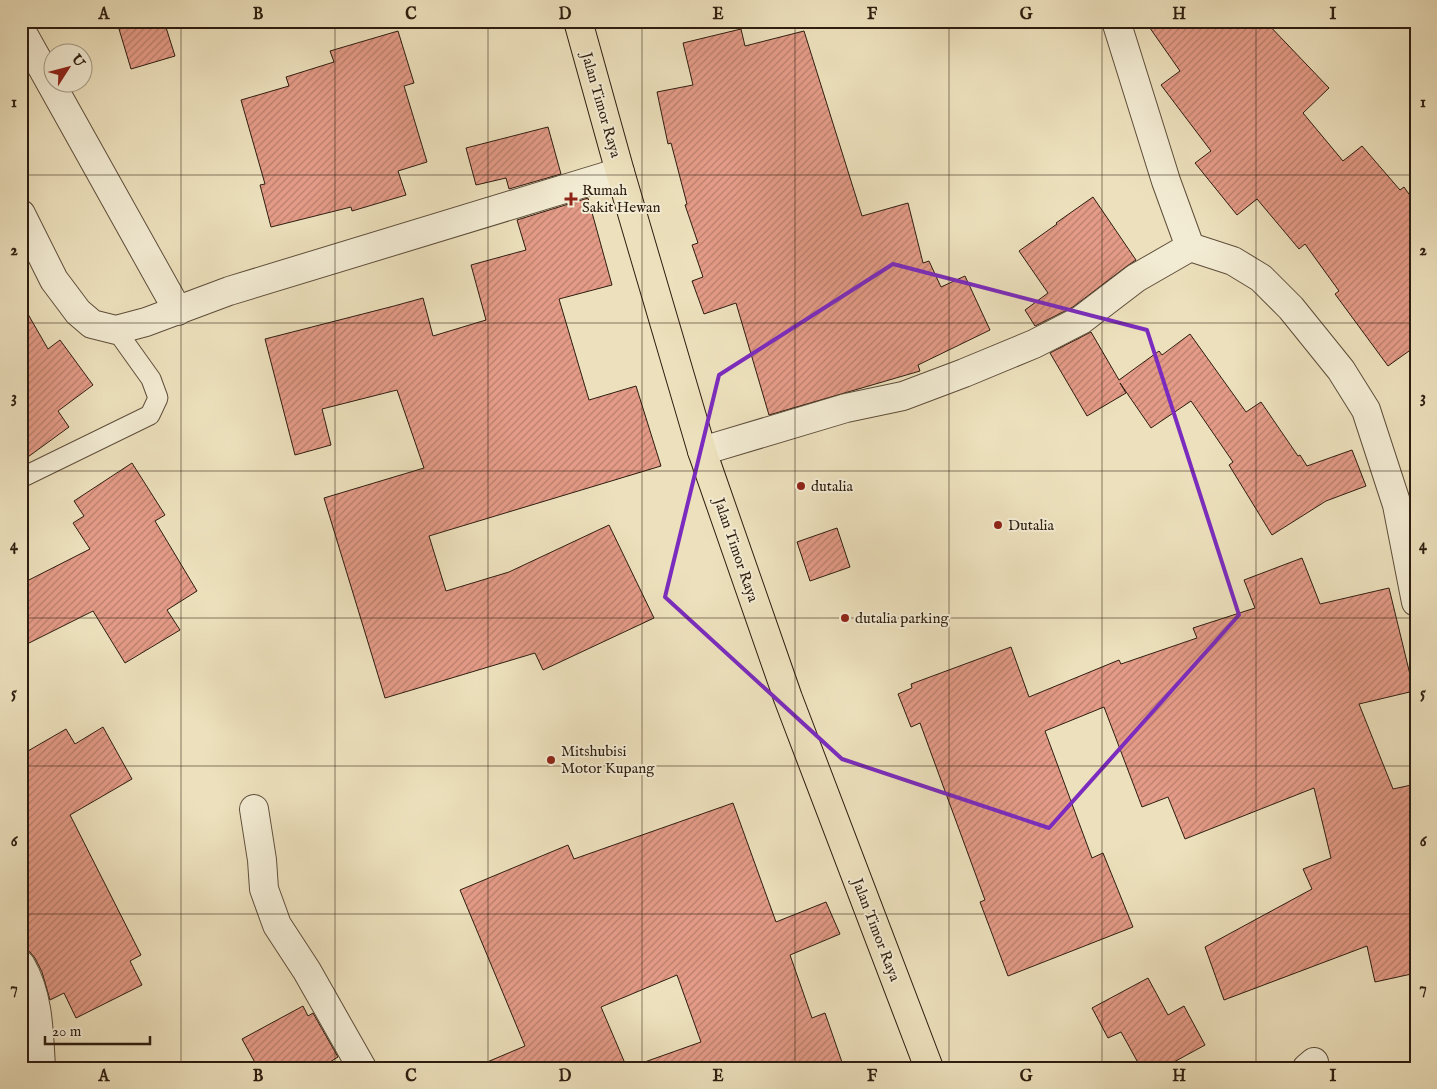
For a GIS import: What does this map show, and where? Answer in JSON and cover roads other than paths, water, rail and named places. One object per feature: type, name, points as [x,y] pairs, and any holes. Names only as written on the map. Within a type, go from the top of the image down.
[{"type":"highway","name":"Jalan Timor Raya","points":[[578,21],[620,172],[702,450],[788,698],[929,1068]]},
{"type":"street","points":[[1116,21],[1166,180],[1190,247]]},
{"type":"street","points":[[21,30],[178,311]]},
{"type":"street","points":[[21,214],[54,280],[78,312],[92,324],[116,330],[178,311],[229,291],[620,172]]},
{"type":"street","points":[[702,450],[846,408],[903,396],[1034,344],[1081,320],[1136,278],[1190,247],[1233,261],[1261,278],[1291,308],[1341,370],[1366,410],[1397,506],[1416,602]]},
{"type":"street","points":[[254,809],[262,860],[264,889],[277,925],[307,971],[362,1068]]},
{"type":"street","points":[[21,965],[26,973],[37,1010],[41,1068]]},
{"type":"lane","points":[[21,478],[150,415],[158,398],[151,379],[116,330]]},
{"type":"place","name":"Rumah Sakit Hewan","points":[[571,199]]},
{"type":"place","name":"dutalia","points":[[801,486]]},
{"type":"place","name":"Dutalia","points":[[998,525]]},
{"type":"place","name":"dutalia parking","points":[[845,618]]},
{"type":"place","name":"Mitshubisi Motor Kupang","points":[[551,760]]}]
